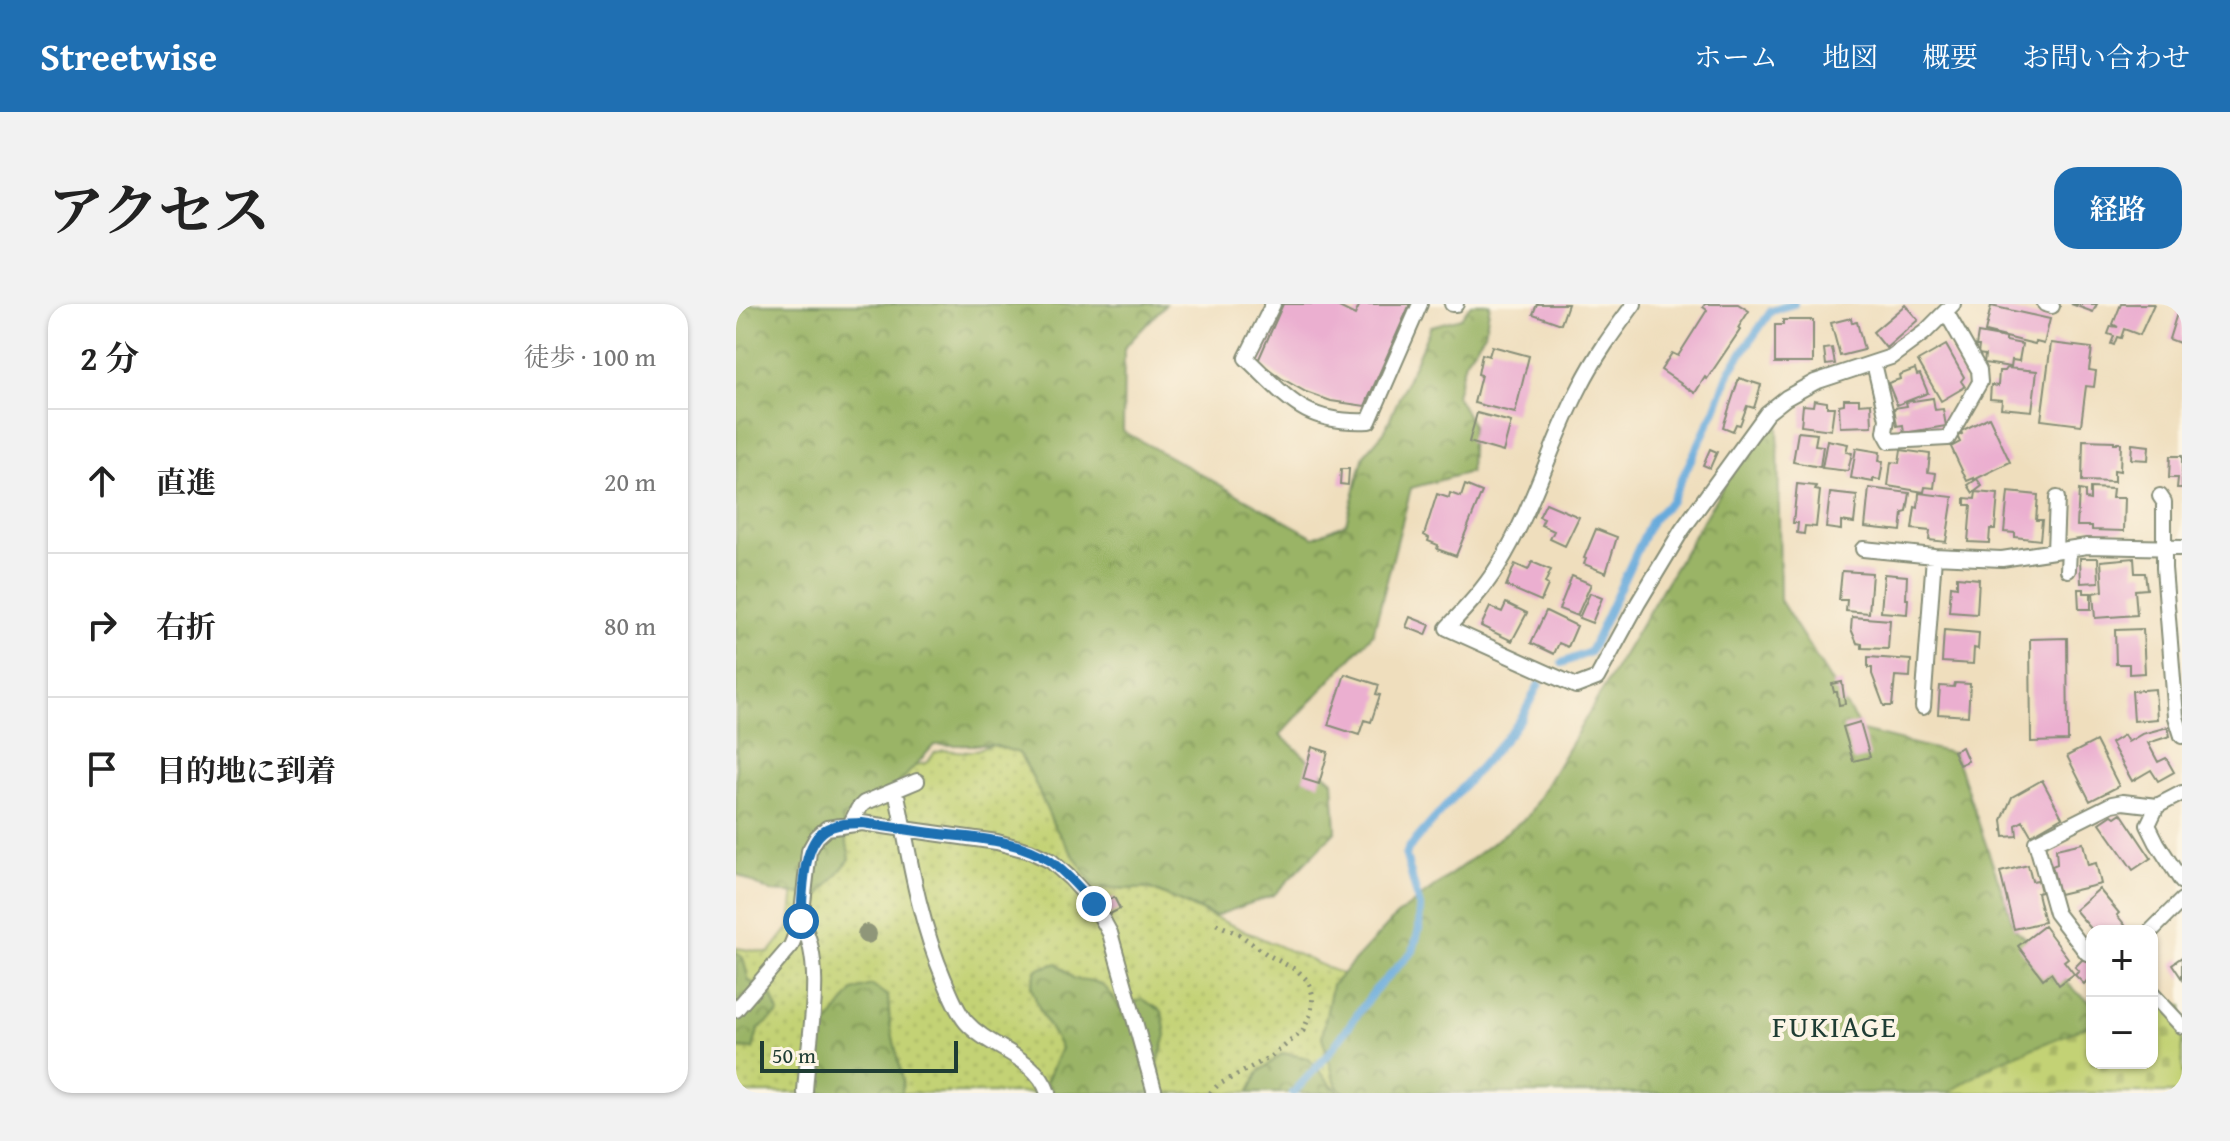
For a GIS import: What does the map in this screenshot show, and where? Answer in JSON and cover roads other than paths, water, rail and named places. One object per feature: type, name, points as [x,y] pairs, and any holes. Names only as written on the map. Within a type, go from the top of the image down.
[{"type":"lane","points":[[1273,304],[1246,358],[1296,405],[1315,415],[1344,422],[1369,421],[1420,304]]},
{"type":"lane","points":[[1634,304],[1600,351],[1579,388],[1513,540],[1497,569],[1447,628],[1576,686],[1597,678],[1682,530],[1767,413],[1786,398],[1815,382],[1891,357],[1950,308],[1979,370],[1980,382],[1948,438],[1890,441],[1885,432],[1887,419],[1874,363]]},
{"type":"lane","points":[[2160,496],[2164,502],[2164,547],[2176,717],[2182,736]]},
{"type":"lane","points":[[2057,498],[2062,550],[2068,570]]},
{"type":"lane","points":[[1863,549],[2002,559],[2087,546],[2182,548]]},
{"type":"lane","points":[[1923,707],[1934,556]]},
{"type":"lane","points":[[851,823],[864,803],[917,781]]},
{"type":"lane","points":[[896,790],[910,867],[929,943],[960,1014],[977,1032],[1040,1077],[1048,1093]]},
{"type":"lane","points":[[2086,952],[2056,913],[2036,842],[2112,804],[2123,802],[2157,806],[2182,793]]},
{"type":"lane","points":[[2157,806],[2148,825],[2182,882]]},
{"type":"lane","points":[[736,1010],[743,993],[791,946],[801,921],[809,851],[827,828],[862,823],[997,842],[1030,851],[1051,861],[1094,904],[1110,933],[1155,1093]]},
{"type":"lane","points":[[2157,925],[2182,900]]},
{"type":"lane","points":[[801,921],[810,941],[815,974],[805,1093]]},
{"type":"lane","points":[[2155,997],[2182,1026]]},
{"type":"waterway","points":[[1562,663],[1590,652],[1651,521],[1671,501],[1715,410],[1730,370],[1771,311],[1794,304]]},
{"type":"waterway","points":[[1293,1093],[1328,1055],[1375,990],[1413,951],[1419,929],[1420,907],[1406,856],[1408,849],[1511,732],[1539,684]]},
{"type":"district","name":"FUKIAGE","points":[[1835,1027]]}]
